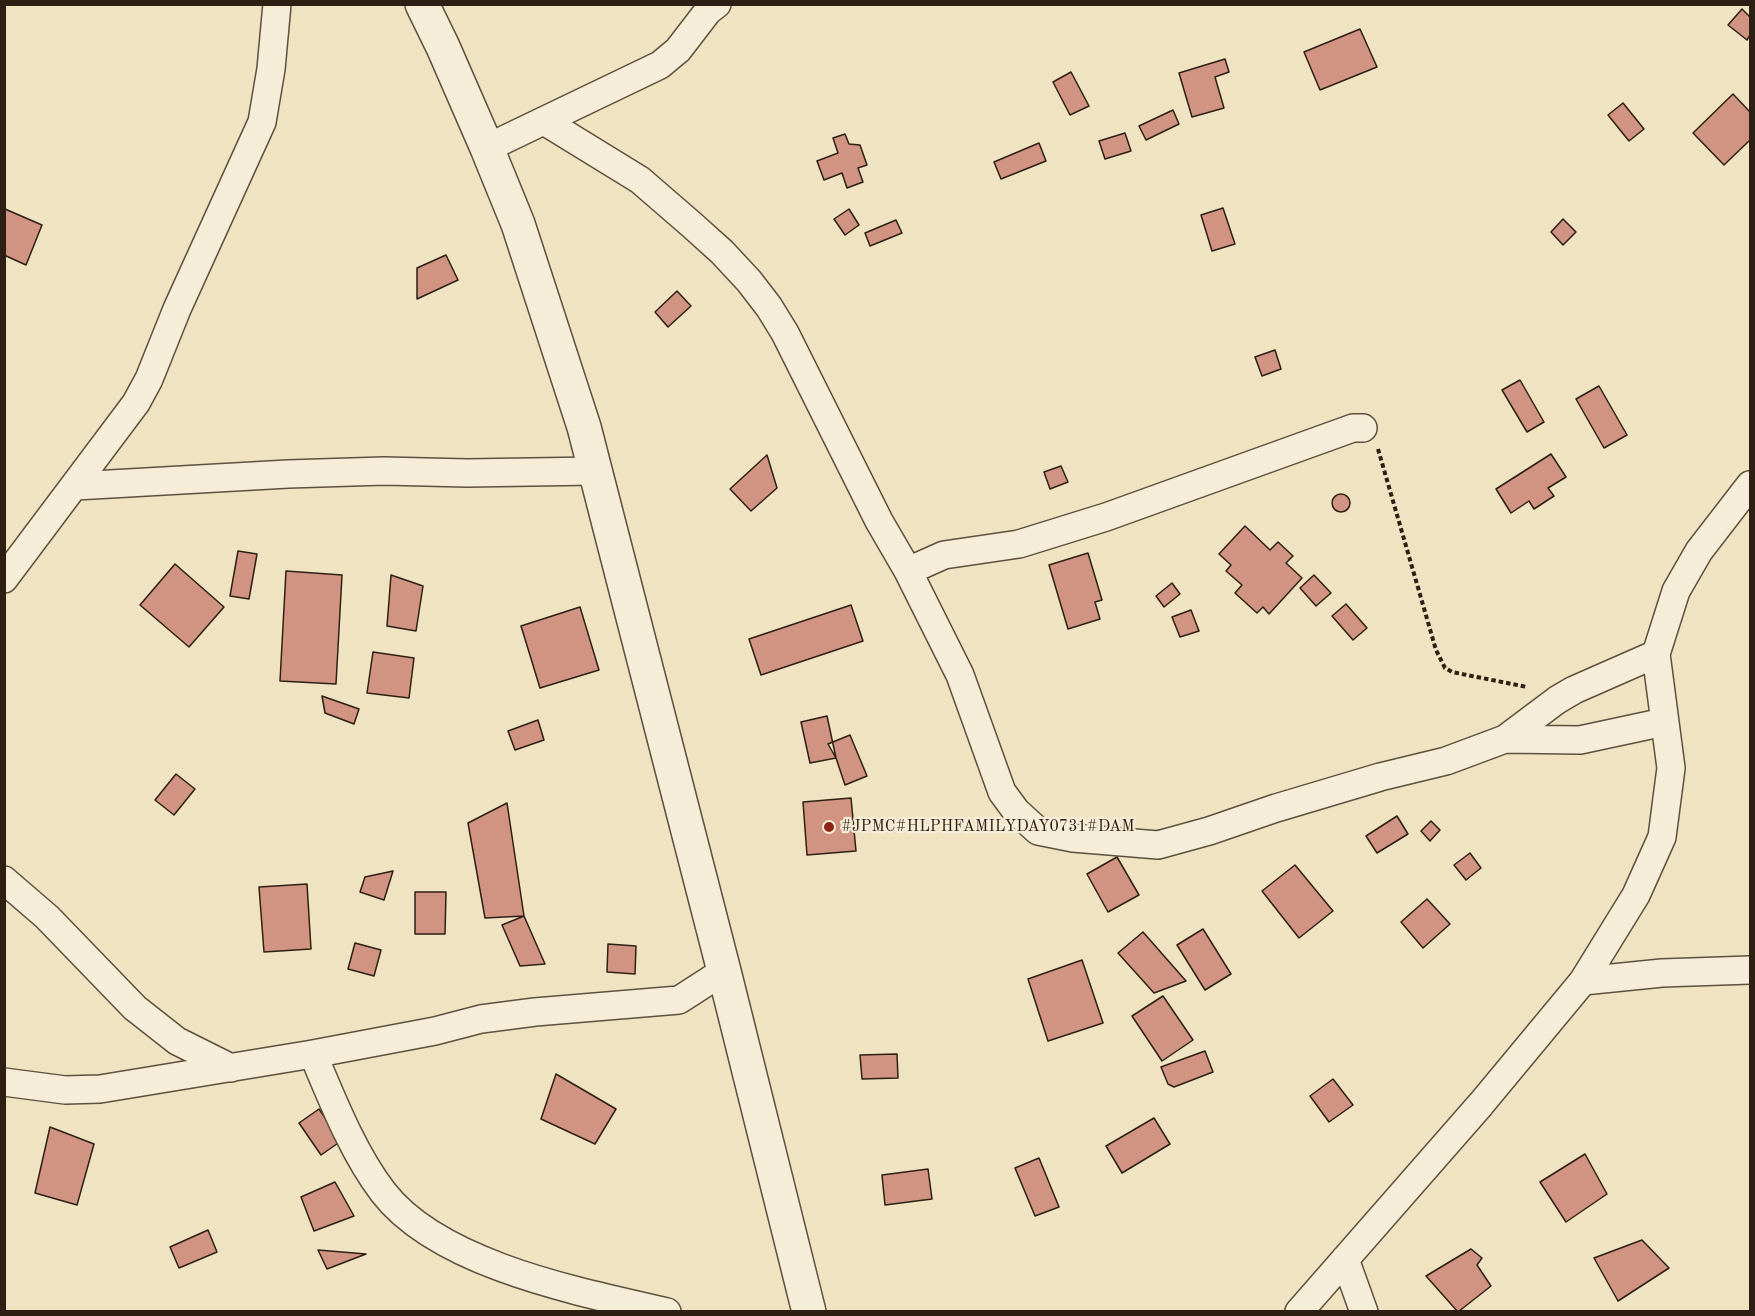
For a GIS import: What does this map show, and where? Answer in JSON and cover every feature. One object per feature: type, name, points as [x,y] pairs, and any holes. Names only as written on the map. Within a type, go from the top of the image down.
[{"type":"street","points":[[4,579],[136,403],[149,379],[177,309],[262,122],[271,69],[277,4]]},
{"type":"street","points":[[422,4],[488,148],[518,224],[584,427],[809,1311]]},
{"type":"street","points":[[488,148],[660,65],[678,50],[708,11],[717,4]]},
{"type":"street","points":[[544,121],[640,180],[722,252],[769,307],[785,333],[879,521],[908,571],[960,675],[1002,792],[1016,812],[1038,831],[1084,839],[1158,844],[1209,831],[1275,808],[1380,777],[1446,761],[1505,739],[1557,700],[1608,674],[1656,654]]},
{"type":"street","points":[[908,571],[944,555],[1019,544],[1106,517],[1353,428],[1363,428]]},
{"type":"street","points":[[75,486],[362,472],[595,471]]},
{"type":"street","points":[[1299,1311],[1481,1104],[1582,981],[1636,895],[1662,837],[1671,768],[1656,654],[1676,591],[1699,551],[1750,485]]},
{"type":"street","points":[[1505,739],[1580,740],[1664,722]]},
{"type":"street","points":[[4,880],[47,917],[135,1008],[177,1041],[231,1068]]},
{"type":"street","points":[[1582,981],[1662,973],[1750,970]]},
{"type":"street","points":[[4,1082],[65,1090],[100,1089],[313,1054],[435,1031],[481,1019],[535,1012],[679,1000],[724,972]]},
{"type":"street","points":[[313,1054],[344,1124],[382,1192],[397,1209],[442,1242],[512,1271],[601,1297],[667,1311]]},
{"type":"street","points":[[1345,1259],[1364,1311]]},
{"type":"path","points":[[1363,428],[1371,432],[1376,440],[1436,650],[1445,668],[1460,674],[1526,686],[1557,700]]},
{"type":"building","points":[[1742,9],[1750,17],[1750,35],[1747,40],[1728,25]]},
{"type":"building","points":[[1360,29],[1377,67],[1320,90],[1304,52]]},
{"type":"building","points":[[1225,59],[1229,72],[1215,77],[1224,108],[1192,117],[1179,73]]},
{"type":"building","points":[[1071,72],[1089,106],[1070,115],[1053,82]]},
{"type":"building","points":[[1733,94],[1750,112],[1750,140],[1724,165],[1693,133]]},
{"type":"building","points":[[1623,103],[1644,129],[1629,141],[1608,115]]},
{"type":"building","points":[[1173,110],[1179,124],[1146,140],[1139,126]]},
{"type":"building","points":[[1125,133],[1131,151],[1105,159],[1099,141]]},
{"type":"building","points":[[845,134],[849,144],[860,145],[867,165],[858,168],[863,182],[847,188],[842,173],[824,180],[817,161],[838,153],[833,138]]},
{"type":"building","points":[[1039,143],[1046,161],[1001,179],[994,162]]},
{"type":"building","points":[[1223,208],[1235,244],[1212,251],[1201,215]]},
{"type":"building","points":[[5,209],[42,225],[26,265],[4,255]]},
{"type":"building","points":[[849,209],[859,225],[845,235],[834,219]]},
{"type":"building","points":[[1563,219],[1576,232],[1563,245],[1551,232]]},
{"type":"building","points":[[896,220],[902,233],[870,246],[865,233]]},
{"type":"building","points":[[446,255],[458,280],[417,299],[417,268]]},
{"type":"building","points":[[677,291],[691,306],[668,327],[655,312]]},
{"type":"building","points":[[1275,350],[1281,369],[1262,376],[1255,357]]},
{"type":"building","points":[[1520,380],[1544,422],[1527,432],[1502,390]]},
{"type":"building","points":[[1599,386],[1627,435],[1604,448],[1576,399]]},
{"type":"building","points":[[1551,454],[1566,477],[1548,488],[1554,496],[1534,509],[1529,501],[1511,513],[1496,489]]},
{"type":"building","points":[[767,455],[777,488],[751,511],[730,489]]},
{"type":"building","points":[[1061,466],[1068,482],[1050,489],[1044,472]]},
{"type":"building","points":[[1341,494],[1347,497],[1350,503],[1347,509],[1341,512],[1335,509],[1332,503],[1335,497]]},
{"type":"building","points":[[1245,526],[1270,550],[1278,542],[1293,556],[1286,563],[1302,578],[1269,614],[1263,607],[1257,613],[1235,593],[1242,585],[1226,571],[1231,565],[1219,554]]},
{"type":"building","points":[[238,551],[257,554],[249,599],[230,596]]},
{"type":"building","points":[[1088,553],[1102,600],[1095,602],[1100,619],[1068,629],[1049,565]]},
{"type":"building","points":[[175,564],[224,607],[189,647],[140,605]]},
{"type":"building","points":[[286,571],[342,575],[336,684],[280,681]]},
{"type":"building","points":[[391,575],[423,586],[416,631],[387,626]]},
{"type":"building","points":[[1314,575],[1331,593],[1316,606],[1300,588]]},
{"type":"building","points":[[1172,583],[1180,594],[1164,607],[1156,596]]},
{"type":"building","points":[[1346,604],[1367,628],[1353,640],[1332,616]]},
{"type":"building","points":[[851,605],[863,641],[761,675],[749,639]]},
{"type":"building","points":[[580,607],[599,670],[540,688],[521,626]]},
{"type":"building","points":[[1191,610],[1199,631],[1180,637],[1172,617]]},
{"type":"building","points":[[373,652],[414,658],[409,698],[367,693]]},
{"type":"building","points":[[322,696],[359,709],[354,724],[325,713]]},
{"type":"building","points":[[827,716],[836,758],[810,763],[801,722]]},
{"type":"building","points":[[538,720],[544,740],[515,750],[508,731]]},
{"type":"building","points":[[850,735],[867,776],[845,785],[836,758],[828,744]]},
{"type":"building","points":[[176,774],[195,789],[174,815],[155,800]]},
{"type":"building","name":"#JPMC#HLPHFAMILYDAY0731#DAM","points":[[851,798],[856,851],[807,855],[803,802]]},
{"type":"building","points":[[507,803],[524,916],[485,918],[468,823]]},
{"type":"building","points":[[1397,816],[1408,834],[1377,853],[1366,836]]},
{"type":"building","points":[[1431,821],[1440,830],[1430,841],[1421,831]]},
{"type":"building","points":[[1470,853],[1481,868],[1466,880],[1454,865]]},
{"type":"building","points":[[1117,857],[1139,895],[1108,912],[1087,874]]},
{"type":"building","points":[[1295,865],[1333,911],[1299,938],[1262,891]]},
{"type":"building","points":[[393,871],[384,900],[360,892],[365,877]]},
{"type":"building","points":[[307,884],[311,949],[264,952],[259,887]]},
{"type":"building","points":[[415,892],[446,892],[445,934],[415,934]]},
{"type":"building","points":[[1427,899],[1450,924],[1423,948],[1401,922]]},
{"type":"building","points":[[524,916],[545,964],[520,966],[502,925]]},
{"type":"building","points":[[1203,929],[1231,974],[1205,990],[1177,945]]},
{"type":"building","points":[[1143,932],[1186,981],[1154,993],[1118,953]]},
{"type":"building","points":[[355,943],[381,950],[374,976],[348,969]]},
{"type":"building","points":[[608,944],[636,946],[635,974],[607,972]]},
{"type":"building","points":[[1082,960],[1103,1023],[1048,1041],[1028,979]]},
{"type":"building","points":[[1163,996],[1193,1040],[1162,1061],[1132,1016]]},
{"type":"building","points":[[1205,1051],[1213,1072],[1174,1087],[1168,1084],[1161,1067]]},
{"type":"building","points":[[897,1054],[898,1078],[862,1079],[860,1055]]},
{"type":"building","points":[[556,1074],[616,1109],[595,1144],[541,1119]]},
{"type":"building","points":[[1333,1079],[1353,1105],[1329,1122],[1310,1096]]},
{"type":"building","points":[[319,1109],[341,1141],[321,1155],[299,1123]]},
{"type":"building","points":[[1154,1118],[1170,1144],[1122,1173],[1106,1146]]},
{"type":"building","points":[[50,1127],[94,1144],[77,1205],[35,1193]]},
{"type":"building","points":[[1585,1154],[1607,1194],[1566,1222],[1540,1182]]},
{"type":"building","points":[[1039,1158],[1059,1207],[1035,1216],[1015,1168]]},
{"type":"building","points":[[928,1169],[932,1199],[885,1205],[882,1175]]},
{"type":"building","points":[[335,1182],[354,1216],[314,1231],[301,1197]]},
{"type":"building","points":[[208,1230],[217,1252],[179,1268],[170,1247]]},
{"type":"building","points":[[1642,1240],[1669,1268],[1618,1301],[1594,1258]]},
{"type":"building","points":[[1471,1249],[1482,1258],[1477,1265],[1491,1286],[1458,1312],[1426,1276]]},
{"type":"building","points":[[318,1250],[366,1254],[327,1269]]},
{"type":"place","name":"#JPMC#HLPHFAMILYDAY0731#DAM","points":[[829,827]]}]
